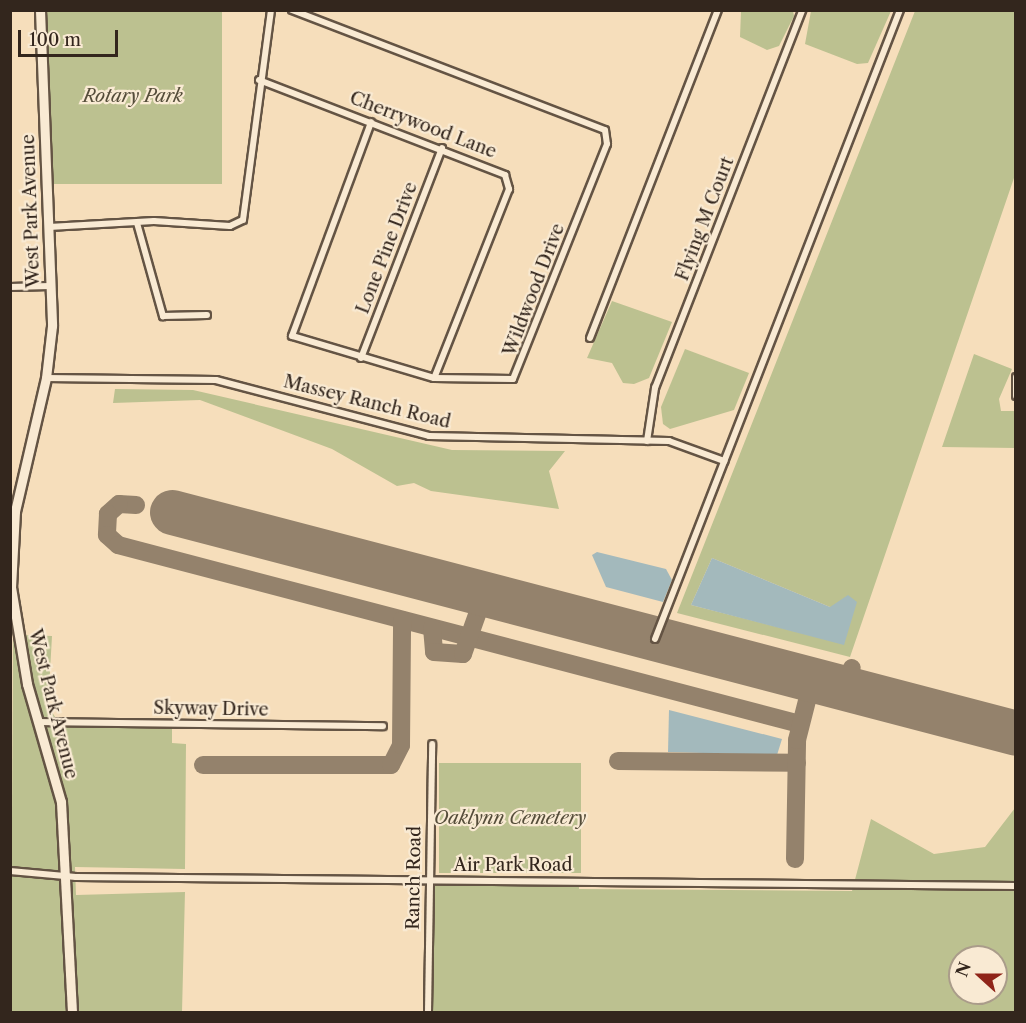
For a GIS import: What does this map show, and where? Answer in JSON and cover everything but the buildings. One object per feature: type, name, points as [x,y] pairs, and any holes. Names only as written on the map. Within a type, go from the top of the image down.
[{"type":"street","name":"West Park Avenue","points":[[40,10],[50,286],[46,378],[15,511],[11,587],[18,645],[61,802],[68,876],[72,1012]]},
{"type":"street","points":[[49,227],[137,223],[230,226],[243,220],[271,10]]},
{"type":"street","name":"Wildwood Drive","points":[[292,10],[601,126],[607,135],[517,374],[507,381],[435,378],[300,342],[292,336],[292,325],[371,122]]},
{"type":"street","points":[[590,338],[718,10]]},
{"type":"street","name":"Flying M Court","points":[[647,441],[655,388],[802,10]]},
{"type":"street","points":[[655,639],[900,10]]},
{"type":"street","name":"Cherrywood Lane","points":[[260,80],[499,170],[509,189],[435,378]]},
{"type":"street","name":"Lone Pine Drive","points":[[361,358],[442,148]]},
{"type":"street","points":[[137,223],[163,316],[207,315]]},
{"type":"street","points":[[10,287],[50,286]]},
{"type":"street","points":[[1015,396],[1016,377]]},
{"type":"street","name":"Massey Ranch Road","points":[[46,378],[216,380],[453,440],[682,443],[724,461]]},
{"type":"street","name":"Skyway Drive","points":[[39,722],[383,726]]},
{"type":"street","name":"Ranch Road","points":[[428,1012],[432,744]]},
{"type":"street","name":"Air Park Road","points":[[10,871],[68,876],[1016,886]]},
{"type":"green space","points":[[811,10],[891,11],[868,63],[857,64],[805,44]]},
{"type":"green space","name":"Rotary Park","points":[[47,11],[222,11],[222,184],[47,184]]},
{"type":"green space","points":[[741,11],[793,11],[794,16],[779,46],[767,50],[740,37]]},
{"type":"green space","points":[[915,11],[1015,11],[1015,175],[850,657],[677,613]],"holes":[[[712,558],[830,607],[844,644],[691,605]]]},
{"type":"green space","points":[[612,301],[672,322],[649,378],[634,384],[623,383],[612,363],[587,358]]},
{"type":"green space","points":[[685,349],[749,373],[734,410],[670,429],[663,424],[661,407]]},
{"type":"green space","points":[[974,354],[1012,369],[999,399],[1001,411],[1015,411],[1015,448],[942,447]]},
{"type":"green space","points":[[115,389],[193,390],[452,450],[565,451],[549,471],[559,509],[431,491],[414,483],[397,486],[332,449],[200,400],[113,403]]},
{"type":"green space","points":[[21,635],[52,636],[48,706],[61,726],[172,725],[172,743],[186,744],[185,869],[75,867],[76,895],[185,892],[182,1012],[76,1012],[65,802]]},
{"type":"green space","points":[[13,636],[57,802],[68,1012],[11,1012]]},
{"type":"green space","name":"Oaklynn Cemetery","points":[[439,763],[581,763],[581,873],[439,873]]},
{"type":"green space","points":[[1015,808],[1015,1012],[432,1012],[435,875],[579,877],[579,889],[852,891],[871,819],[934,854],[985,847]]},
{"type":"shaded area","points":[[597,552],[666,569],[672,580],[663,602],[606,587],[592,555]]},
{"type":"shaded area","points":[[712,558],[830,607],[848,595],[857,602],[844,645],[691,605]]},
{"type":"shaded area","points":[[669,710],[782,739],[777,755],[668,752]]},
{"type":"taxiway","points":[[136,505],[119,504],[108,514],[107,535],[118,545],[800,724]]},
{"type":"taxiway","points":[[432,628],[434,652],[463,654],[484,595]]},
{"type":"taxiway","points":[[203,765],[391,765],[401,745],[402,620]]},
{"type":"taxiway","points":[[845,689],[852,668]]},
{"type":"taxiway","points":[[795,859],[797,740],[812,681]]},
{"type":"taxiway","points":[[618,761],[797,763]]},
{"type":"runway","points":[[172,512],[1016,733]]}]
